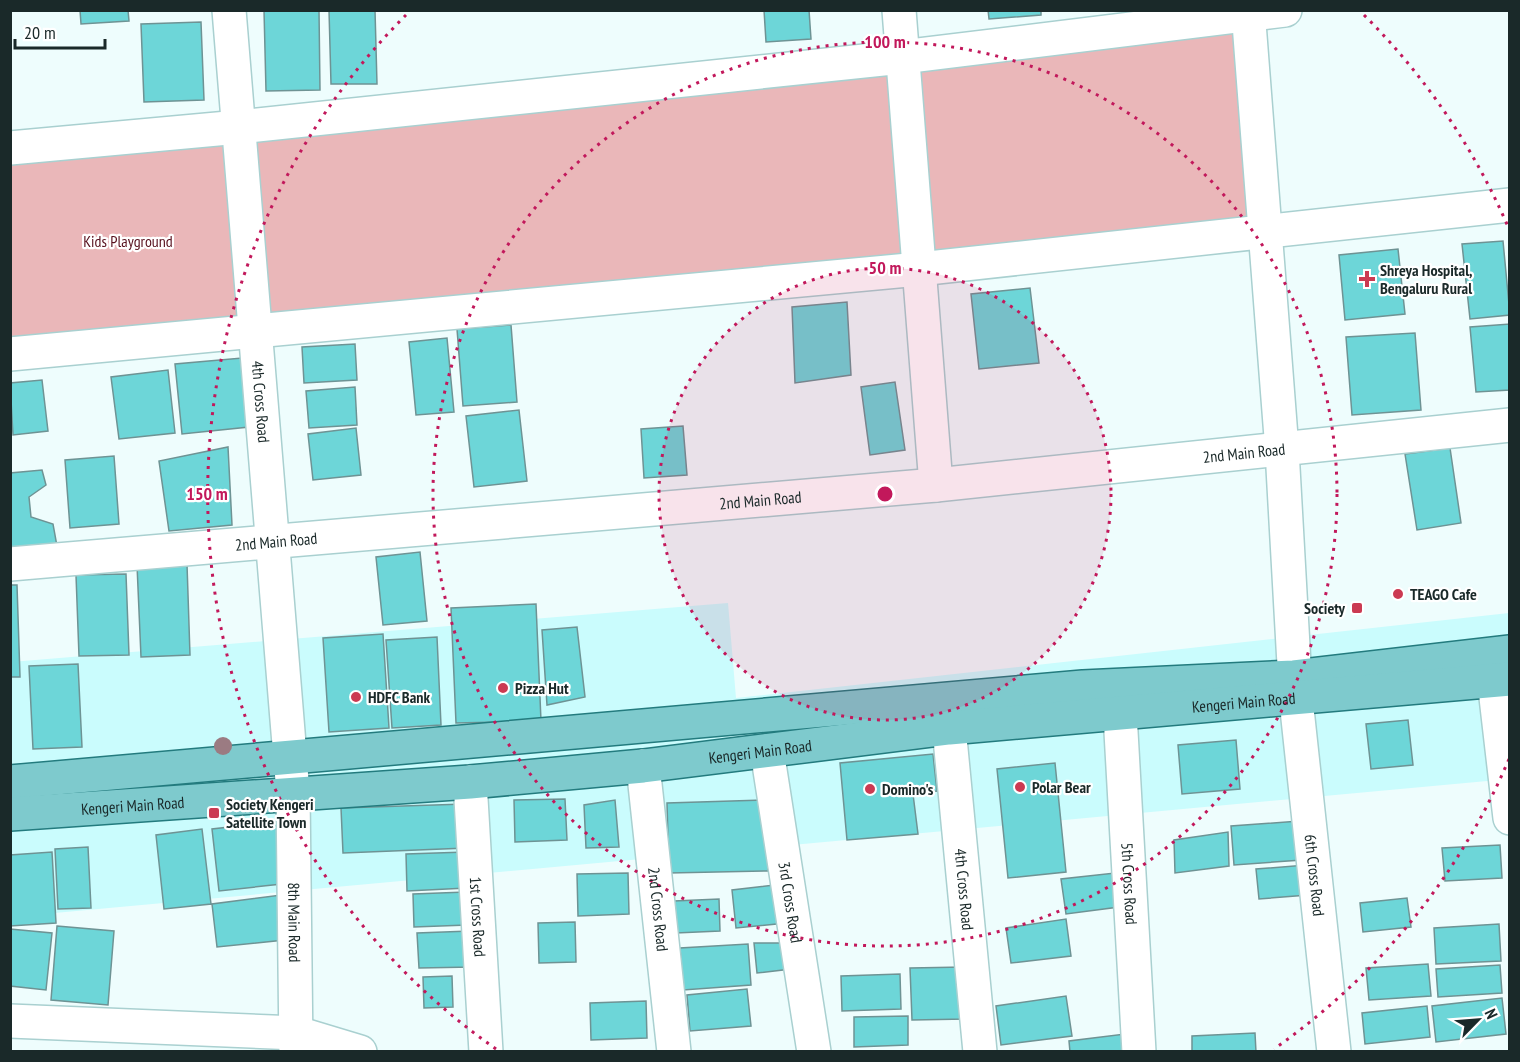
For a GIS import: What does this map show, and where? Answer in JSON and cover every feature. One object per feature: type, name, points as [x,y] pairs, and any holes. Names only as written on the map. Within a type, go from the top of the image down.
[{"type":"main road","name":"Kengeri Main Road","points":[[10,814],[470,782],[643,766],[949,728],[1120,714],[1295,688],[1509,652]]},
{"type":"main road","name":"Kengeri Main Road","points":[[10,782],[1083,687],[1295,688],[1502,680]]},
{"type":"street","name":"4th Cross Road","points":[[229,10],[293,794]]},
{"type":"street","points":[[898,10],[936,485]]},
{"type":"street","points":[[10,148],[239,127],[902,57],[1248,12],[1286,10]]},
{"type":"street","name":"6th Cross Road","points":[[1248,12],[1282,450],[1295,688],[1334,1052]]},
{"type":"street","points":[[10,354],[919,269],[1509,205]]},
{"type":"street","name":"2nd Main Road","points":[[10,564],[936,485],[1509,425]]},
{"type":"street","points":[[1502,680],[1509,818]]},
{"type":"street","name":"5th Cross Road","points":[[1120,714],[1139,1052]]},
{"type":"street","name":"4th Cross Road","points":[[949,728],[980,1052]]},
{"type":"street","name":"3rd Cross Road","points":[[767,752],[814,1052]]},
{"type":"street","name":"2nd Cross Road","points":[[643,766],[674,1052]]},
{"type":"street","name":"1st Cross Road","points":[[470,782],[486,1052]]},
{"type":"street","name":"8th Main Road","points":[[293,794],[297,1042]]},
{"type":"street","points":[[10,1021],[297,1042],[360,1052]]},
{"type":"shaded area","points":[[728,603],[736,698],[1509,613],[1509,779],[11,917],[11,662]]},
{"type":"green space","points":[[1236,29],[1257,221],[931,256],[910,64]]},
{"type":"green space","points":[[892,71],[911,261],[262,322],[244,132]]},
{"type":"green space","name":"Kids Playground","points":[[226,142],[244,320],[11,342],[11,162]]},
{"type":"building","points":[[80,10],[128,10],[129,21],[81,24]]},
{"type":"building","points":[[264,10],[319,10],[320,90],[266,91]]},
{"type":"building","points":[[329,10],[375,10],[377,84],[331,84]]},
{"type":"building","points":[[764,10],[809,10],[811,39],[766,42]]},
{"type":"building","points":[[988,10],[1041,10],[1041,15],[989,19]]},
{"type":"building","points":[[201,22],[204,100],[144,102],[141,24]]},
{"type":"building","points":[[1503,241],[1510,315],[1470,319],[1462,244]]},
{"type":"building","points":[[1398,249],[1405,314],[1345,320],[1339,255]]},
{"type":"building","points":[[1030,288],[1039,363],[979,369],[971,294]]},
{"type":"building","points":[[847,302],[851,375],[795,383],[792,307]]},
{"type":"building","points":[[1510,324],[1510,390],[1476,392],[1470,327]]},
{"type":"building","points":[[511,325],[517,402],[463,406],[457,329]]},
{"type":"building","points":[[1415,333],[1421,410],[1352,415],[1346,337]]},
{"type":"building","points":[[447,338],[454,412],[416,415],[409,342]]},
{"type":"building","points":[[355,344],[357,380],[304,383],[302,347]]},
{"type":"building","points":[[242,358],[249,427],[182,434],[175,364]]},
{"type":"building","points":[[168,370],[175,433],[119,439],[111,377]]},
{"type":"building","points":[[42,380],[48,431],[13,435],[10,383]]},
{"type":"building","points":[[895,382],[905,450],[870,455],[861,387]]},
{"type":"building","points":[[355,387],[357,425],[309,428],[306,391]]},
{"type":"building","points":[[519,410],[527,481],[474,487],[466,416]]},
{"type":"building","points":[[683,426],[687,475],[644,478],[641,429]]},
{"type":"building","points":[[356,428],[361,475],[313,480],[308,434]]},
{"type":"building","points":[[228,447],[232,525],[169,531],[159,461]]},
{"type":"building","points":[[1450,448],[1461,523],[1417,530],[1405,454]]},
{"type":"building","points":[[114,456],[119,524],[70,528],[65,460]]},
{"type":"building","points":[[42,470],[46,485],[29,497],[31,517],[53,524],[57,546],[10,549],[10,473]]},
{"type":"building","points":[[420,552],[427,621],[383,625],[376,557]]},
{"type":"building","points":[[187,564],[190,655],[141,657],[137,565]]},
{"type":"building","points":[[126,574],[129,655],[79,656],[76,575]]},
{"type":"building","points":[[10,585],[17,585],[20,677],[10,677]]},
{"type":"building","points":[[536,604],[541,721],[456,723],[451,608]]},
{"type":"building","points":[[577,627],[585,697],[547,705],[542,630]]},
{"type":"building","points":[[383,634],[389,728],[329,732],[323,638]]},
{"type":"building","points":[[437,637],[441,725],[392,728],[386,640]]},
{"type":"building","points":[[78,664],[82,747],[33,749],[29,666]]},
{"type":"building","points":[[1408,720],[1413,765],[1371,769],[1366,724]]},
{"type":"building","points":[[1236,740],[1240,789],[1182,794],[1178,745]]},
{"type":"building","points":[[933,754],[937,791],[913,794],[918,834],[847,840],[840,763]]},
{"type":"building","points":[[1055,763],[1066,872],[1008,878],[997,769]]},
{"type":"building","points":[[565,799],[567,840],[515,842],[514,800]]},
{"type":"building","points":[[615,800],[619,847],[586,848],[584,805]]},
{"type":"building","points":[[766,800],[768,871],[669,873],[667,803]]},
{"type":"building","points":[[465,804],[467,848],[343,853],[341,808]]},
{"type":"building","points":[[284,821],[291,883],[219,891],[212,829]]},
{"type":"building","points":[[1299,821],[1302,860],[1234,865],[1231,826]]},
{"type":"building","points":[[202,829],[211,904],[164,909],[156,835]]},
{"type":"building","points":[[1228,832],[1229,866],[1175,873],[1174,840]]},
{"type":"building","points":[[1500,845],[1502,878],[1445,881],[1442,848]]},
{"type":"building","points":[[88,847],[91,908],[58,909],[55,849]]},
{"type":"building","points":[[52,852],[56,923],[10,926],[10,855]]},
{"type":"building","points":[[466,852],[467,888],[407,891],[406,854]]},
{"type":"building","points":[[1306,865],[1308,895],[1259,899],[1256,869]]},
{"type":"building","points":[[628,873],[629,914],[578,916],[577,874]]},
{"type":"building","points":[[1115,873],[1119,907],[1066,914],[1061,879]]},
{"type":"building","points":[[782,884],[786,923],[736,928],[732,890]]},
{"type":"building","points":[[466,892],[467,925],[414,927],[413,894]]},
{"type":"building","points":[[289,894],[294,939],[217,947],[212,904]]},
{"type":"building","points":[[1407,898],[1411,927],[1363,932],[1360,903]]},
{"type":"building","points":[[719,899],[720,931],[676,933],[674,901]]},
{"type":"building","points":[[1066,919],[1071,956],[1011,963],[1006,928]]},
{"type":"building","points":[[575,922],[576,962],[539,963],[538,923]]},
{"type":"building","points":[[1499,924],[1501,961],[1436,964],[1434,928]]},
{"type":"building","points":[[57,926],[114,931],[108,1005],[51,1000]]},
{"type":"building","points":[[10,929],[52,933],[46,990],[10,986]]},
{"type":"building","points":[[470,931],[472,967],[419,968],[417,933]]},
{"type":"building","points":[[754,943],[789,943],[791,969],[757,973]]},
{"type":"building","points":[[748,944],[751,985],[683,990],[680,948]]},
{"type":"building","points":[[1428,964],[1431,996],[1369,1000],[1366,968]]},
{"type":"building","points":[[1500,965],[1502,993],[1438,997],[1436,969]]},
{"type":"building","points":[[964,967],[966,1019],[912,1020],[910,968]]},
{"type":"building","points":[[900,974],[901,1009],[842,1011],[841,976]]},
{"type":"building","points":[[452,976],[453,1007],[424,1008],[423,977]]},
{"type":"building","points":[[747,989],[751,1026],[690,1031],[687,995]]},
{"type":"building","points":[[1066,996],[1072,1036],[1001,1045],[996,1006]]},
{"type":"building","points":[[1502,998],[1506,1034],[1436,1042],[1432,1006]]},
{"type":"building","points":[[646,1001],[647,1038],[591,1040],[590,1003]]},
{"type":"building","points":[[1427,1006],[1430,1037],[1365,1044],[1362,1013]]},
{"type":"building","points":[[908,1016],[908,1045],[854,1047],[854,1017]]},
{"type":"building","points":[[1255,1033],[1256,1052],[1192,1052],[1192,1036]]},
{"type":"building","points":[[1125,1034],[1127,1052],[1070,1052],[1069,1041]]},
{"type":"place","name":"Shreya Hospital, Bengaluru Rural","points":[[1367,279]]},
{"type":"place","name":"TEAGO Cafe","points":[[1398,594]]},
{"type":"place","name":"Society","points":[[1357,608]]},
{"type":"place","name":"Pizza Hut","points":[[503,688]]},
{"type":"place","name":"HDFC Bank","points":[[356,697]]},
{"type":"place","name":"Polar Bear","points":[[1020,787]]},
{"type":"place","name":"Domino's","points":[[870,789]]},
{"type":"place","name":"Society Kengeri Satellite Town","points":[[214,813]]}]
